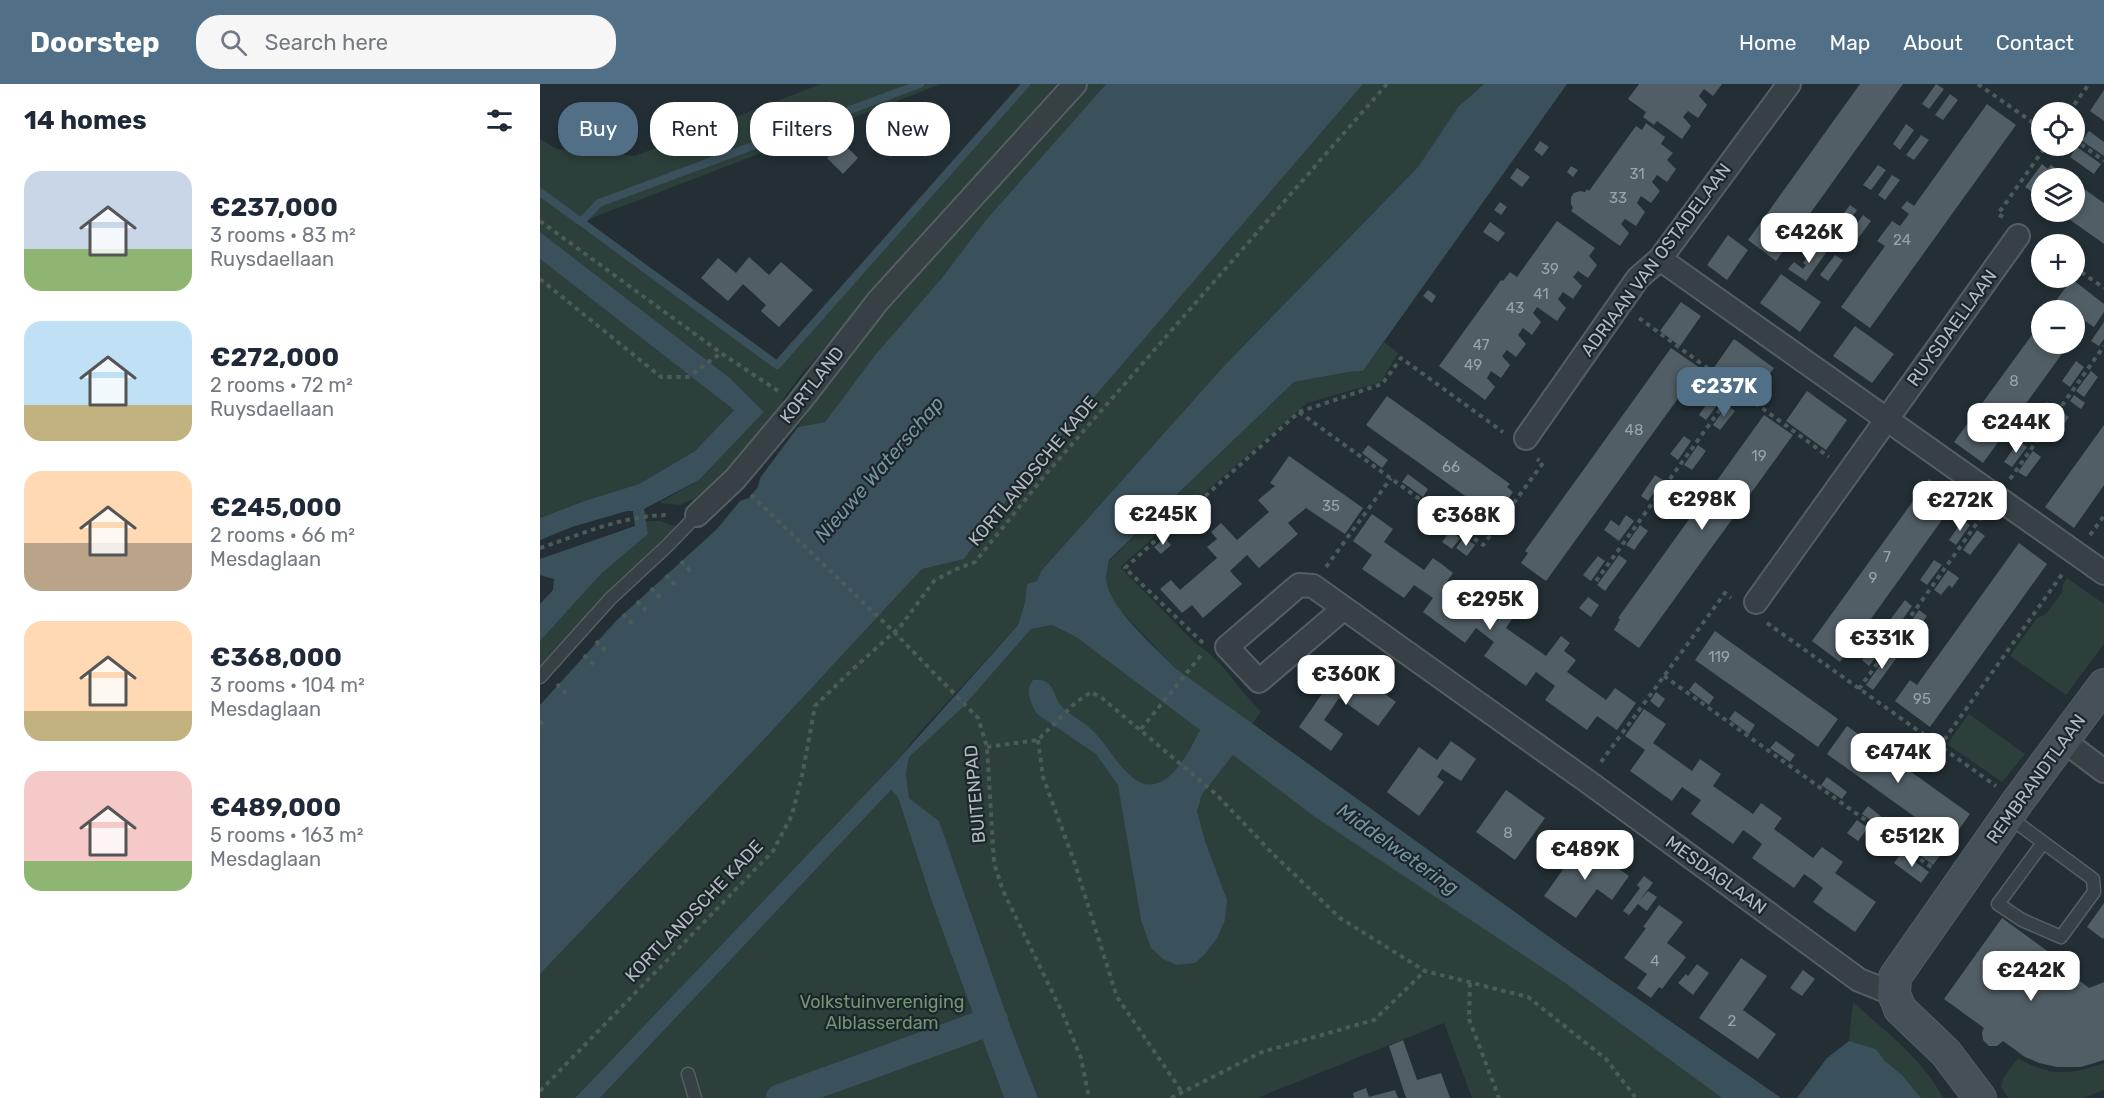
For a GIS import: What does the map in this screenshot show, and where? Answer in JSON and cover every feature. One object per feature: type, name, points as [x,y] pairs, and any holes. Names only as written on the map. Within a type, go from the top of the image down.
[{"type":"street","name":"KORTLAND","points":[[697,515],[735,479],[798,404],[878,301],[1075,84]]},
{"type":"street","name":"ADRIAAN VAN OSTADELAAN","points":[[1524,444],[1638,278],[1660,259],[1788,84]]},
{"type":"street","name":"RUYSDAELLAAN","points":[[1757,610],[1849,471],[1886,420],[2012,228]]},
{"type":"street","points":[[1660,259],[2104,573]]},
{"type":"street","points":[[1312,586],[1299,585],[1227,647],[1259,681],[1343,609]]},
{"type":"street","name":"MESDAGLAAN","points":[[1312,586],[1587,781],[1859,980],[1894,994]]},
{"type":"street","name":"REMBRANDTLAAN","points":[[1894,994],[1895,977],[2013,809],[2104,685]]},
{"type":"street","points":[[2064,741],[2104,771]]},
{"type":"street","points":[[1894,994],[1900,1009],[1947,1053],[1980,1098]]},
{"type":"lane","name":"KORTLAND","points":[[540,676],[610,598],[697,515]]},
{"type":"lane","points":[[2013,809],[2043,843],[2093,879],[2094,892],[2061,937],[2022,920],[1998,904],[2043,843]]},
{"type":"lane","points":[[688,1074],[696,1098]]},
{"type":"path","name":"KORTLANDSCHE KADE","points":[[540,1091],[773,851],[792,815],[815,706],[900,627],[934,581],[975,562],[1044,475],[1387,84]]},
{"type":"path","points":[[1978,84],[2031,121]]},
{"type":"path","points":[[2076,102],[2089,84]]},
{"type":"path","points":[[2085,147],[2104,161]]},
{"type":"path","points":[[2012,228],[1998,214],[2039,156]]},
{"type":"path","points":[[540,221],[721,353],[798,404]]},
{"type":"path","points":[[2085,275],[2104,288]]},
{"type":"path","points":[[540,279],[662,377],[688,377],[721,353]]},
{"type":"path","points":[[1620,304],[1849,471]]},
{"type":"path","points":[[1141,729],[1207,647],[1125,568],[1299,412],[1382,384],[1401,358],[1524,444],[1543,463],[1483,545],[1299,412]]},
{"type":"path","points":[[1596,581],[1735,389]]},
{"type":"path","points":[[1312,586],[1391,478]]},
{"type":"path","name":"BUITENPAD","points":[[749,494],[894,632],[978,718],[987,747],[994,863],[1003,891],[1063,1014],[1081,1058],[1089,1098]]},
{"type":"path","points":[[540,548],[648,515]]},
{"type":"path","points":[[1939,747],[2104,516]]},
{"type":"path","points":[[681,561],[691,572]]},
{"type":"path","points":[[666,575],[676,586]]},
{"type":"path","points":[[650,587],[662,600]]},
{"type":"path","points":[[1587,781],[1725,593],[1733,599]]},
{"type":"path","points":[[637,601],[649,614]]},
{"type":"path","points":[[1757,610],[1939,747],[2013,809]]},
{"type":"path","points":[[623,614],[635,627]]},
{"type":"path","points":[[596,641],[608,654]]},
{"type":"path","points":[[583,654],[596,667]]},
{"type":"path","points":[[1664,676],[1959,886]]},
{"type":"path","points":[[556,684],[569,696]]},
{"type":"path","points":[[987,747],[1038,740],[1075,703],[1091,692],[1141,729],[1216,794],[1273,854],[1340,918],[1425,971],[1528,997],[1606,1059],[1636,1098]]},
{"type":"path","points":[[540,721],[544,726]]},
{"type":"path","points":[[1038,740],[1042,777],[1074,861],[1117,997],[1182,1092]]},
{"type":"path","points":[[1171,1098],[1262,1052],[1374,1020],[1425,971]]},
{"type":"path","points":[[1470,983],[1470,1019],[1499,1098]]},
{"type":"green space","points":[[821,84],[941,84],[894,102],[866,102],[866,113],[854,117],[854,102],[774,102]]},
{"type":"green space","points":[[1030,84],[1057,84],[840,333],[803,372],[784,398],[775,419],[735,467],[694,499],[680,505],[659,503],[699,480],[764,412],[730,378],[540,232],[540,139],[558,149],[558,156],[638,156],[650,150],[650,156],[738,156],[738,116],[750,111],[750,156],[753,156],[576,224],[776,366]]},
{"type":"green space","points":[[1088,84],[1106,84],[985,221],[941,279],[875,355],[825,422],[798,427],[849,351]]},
{"type":"green space","points":[[1363,84],[1484,84],[1458,107],[1418,167],[1224,366],[1041,571],[1037,581],[1027,585],[1018,625],[920,732],[895,763],[575,1098],[540,1098],[540,974],[755,749],[922,569],[964,558],[1029,473]]},
{"type":"green space","points":[[540,259],[734,410],[695,451],[639,484],[540,518]]},
{"type":"green space","points":[[1384,342],[1398,353],[1381,382],[1307,403],[1120,567],[1196,644],[1214,658],[1261,711],[1252,725],[1175,668],[1120,610],[1110,597],[1106,581],[1109,561],[1294,382],[1363,371]]},
{"type":"green space","points":[[646,521],[660,521],[677,527],[540,673],[540,641],[601,574],[648,534]]},
{"type":"green space","points":[[2067,578],[2104,604],[2104,644],[2066,695],[2010,656],[2037,618],[2046,614],[2063,591],[2062,586]]},
{"type":"green space","points":[[1033,625],[1042,627],[1052,625],[1076,637],[1442,901],[1565,983],[1722,1098],[1472,1098],[1444,1023],[1257,1098],[1038,1098],[952,859],[935,818],[909,798],[906,774],[909,757]]},
{"type":"green space","points":[[1969,714],[2025,754],[2002,782],[1947,744]]},
{"type":"green space","name":"Volkstuinvereniging Alblasserdam","points":[[891,790],[898,796],[932,902],[1004,1098],[600,1098]]},
{"type":"green space","points":[[1853,1002],[1914,1058],[1943,1098],[1921,1098],[1876,1049],[1849,1041]]},
{"type":"green space","points":[[2018,1058],[2040,1068],[2060,1072],[2081,1070],[2104,1063],[2104,1090],[2083,1098],[2008,1098],[2001,1086],[2004,1077]]},
{"type":"water","name":"Nieuwe Waterschap","points":[[1106,84],[1363,84],[1029,473],[964,559],[922,569],[755,749],[540,974],[540,705],[617,620],[717,529],[740,501],[749,498],[758,487],[760,478],[798,427],[825,422],[875,355],[941,279],[985,221]]},
{"type":"water","name":"Middelwetering","points":[[1484,84],[1567,84],[1363,371],[1294,382],[1109,560],[1107,584],[1117,605],[1126,617],[1175,668],[1569,951],[1781,1098],[1722,1098],[1565,983],[1315,817],[1233,755],[1202,794],[1197,811],[1205,841],[1227,900],[1225,920],[1217,938],[1195,963],[1177,965],[1163,959],[1151,948],[1141,920],[1118,785],[1096,754],[1037,714],[1031,701],[1029,688],[1033,680],[1046,682],[1063,708],[1092,730],[1117,762],[1132,777],[1144,784],[1155,784],[1165,780],[1174,772],[1200,730],[1076,637],[1052,625],[1031,629],[961,709],[909,757],[906,774],[909,798],[939,821],[1011,1028],[1038,1098],[1004,1098],[932,902],[898,797],[891,790],[600,1098],[575,1098],[895,763],[1018,625],[1025,602],[1027,584],[1037,581],[1041,571],[1224,366],[1418,167],[1458,107]]},
{"type":"water","points":[[540,232],[730,378],[764,412],[699,480],[644,509],[648,534],[601,574],[540,641],[540,604],[553,590],[554,579],[540,575],[540,559],[635,526],[633,511],[627,511],[572,527],[540,540],[540,518],[639,484],[695,451],[734,410],[540,259]]},
{"type":"water","points":[[1849,1041],[1876,1049],[1921,1098],[1797,1098],[1827,1058]]},
{"type":"building","points":[[1639,84],[1722,84],[1713,96],[1704,89],[1699,96],[1707,105],[1698,118],[1688,111],[1683,117],[1691,126],[1682,139],[1657,121],[1654,125],[1643,117],[1646,112],[1628,99]]},
{"type":"building","points":[[1860,84],[1903,84],[1776,261],[1748,240]]},
{"type":"building","points":[[1936,84],[1944,89],[1929,109],[1922,104]]},
{"type":"building","points":[[2104,90],[2104,121],[2090,111]]},
{"type":"building","points":[[1950,94],[1958,100],[1943,120],[1935,115]]},
{"type":"building","points":[[1987,104],[2016,125],[1870,328],[1841,307],[1885,246],[1877,241],[1892,221],[1900,226],[1909,214],[1901,208],[1907,201],[1914,206]]},
{"type":"building","points":[[1646,123],[1665,137],[1661,144],[1673,153],[1667,160],[1676,169],[1667,182],[1657,175],[1652,182],[1660,191],[1651,203],[1641,196],[1637,203],[1645,212],[1636,226],[1625,219],[1621,224],[1629,233],[1620,246],[1571,211],[1573,208],[1571,197],[1580,191],[1585,192],[1587,189],[1589,191],[1636,126],[1642,130]]},
{"type":"building","points":[[1906,124],[1914,130],[1900,150],[1893,144]]},
{"type":"building","points":[[2089,131],[2104,142],[2104,156],[2085,143],[2085,137]]},
{"type":"building","points":[[1921,135],[1929,140],[1914,160],[1906,155]]},
{"type":"building","points":[[1540,141],[1549,147],[1542,156],[1534,150]]},
{"type":"building","points":[[2085,153],[2101,164],[2094,174],[2070,157],[2085,156]]},
{"type":"building","points":[[854,154],[858,158],[843,174],[827,158],[829,156],[854,156]]},
{"type":"building","points":[[1878,165],[1886,170],[1871,190],[1863,185]]},
{"type":"building","points":[[1571,166],[1578,170],[1573,177],[1567,172]]},
{"type":"building","points":[[1517,168],[1530,177],[1522,187],[1510,178]]},
{"type":"building","points":[[1892,175],[1900,180],[1885,200],[1878,195]]},
{"type":"building","points":[[2031,179],[2031,191],[2025,187]]},
{"type":"building","points":[[2085,190],[2104,203],[2104,244],[2073,222],[2085,222]]},
{"type":"building","points":[[1500,202],[1507,207],[1501,215],[1494,210]]},
{"type":"building","points":[[1850,205],[1857,210],[1843,230],[1835,225]]},
{"type":"building","points":[[1863,215],[1871,221],[1856,241],[1849,235]]},
{"type":"building","points":[[1557,221],[1595,248],[1589,256],[1597,265],[1588,278],[1578,271],[1573,277],[1582,286],[1573,299],[1563,292],[1558,299],[1566,308],[1557,321],[1537,307],[1533,313],[1541,322],[1532,335],[1523,328],[1518,335],[1526,344],[1516,357],[1507,350],[1502,356],[1510,365],[1501,378],[1491,371],[1487,378],[1495,387],[1485,400],[1439,366],[1501,280],[1503,281],[1510,272],[1517,277]]},
{"type":"building","points":[[1490,222],[1505,233],[1498,242],[1483,232]]},
{"type":"building","points":[[1728,235],[1748,250],[1727,280],[1707,265]]},
{"type":"building","points":[[1820,245],[1828,250],[1806,281],[1788,269],[1794,262],[1803,269],[1806,265],[1803,263]]},
{"type":"building","points":[[1835,255],[1843,260],[1828,281],[1820,275]]},
{"type":"building","points":[[749,257],[769,275],[781,262],[813,290],[779,327],[761,311],[766,305],[743,284],[728,301],[701,278],[718,258],[736,273]]},
{"type":"building","points":[[1781,274],[1821,302],[1800,332],[1760,303]]},
{"type":"building","points":[[2065,288],[2084,288],[2104,304],[2104,312],[2094,327],[2085,321],[2085,300],[2056,300]]},
{"type":"building","points":[[1428,290],[1436,296],[1432,303],[1423,296]]},
{"type":"building","points":[[1681,302],[1701,316],[1680,346],[1660,331]]},
{"type":"building","points":[[2104,322],[2104,339],[2099,346],[2091,341]]},
{"type":"building","points":[[1855,326],[1894,354],[1872,383],[1833,356]]},
{"type":"building","points":[[2031,336],[2031,354],[2062,354],[1983,463],[1954,442]]},
{"type":"building","points":[[1734,339],[1774,368],[1752,398],[1713,369]]},
{"type":"building","points":[[1671,348],[1700,368],[1546,581],[1521,563],[1528,553],[1525,551]]},
{"type":"building","points":[[2076,361],[2084,367],[2070,387],[2062,381]]},
{"type":"building","points":[[2091,371],[2098,377],[2084,397],[2076,391]]},
{"type":"building","points":[[1807,391],[1847,420],[1826,450],[1786,421]]},
{"type":"building","points":[[1713,395],[1721,400],[1706,420],[1699,415]]},
{"type":"building","points":[[2074,395],[2085,403],[2081,409],[2070,401]]},
{"type":"building","points":[[1387,396],[1510,484],[1507,487],[1513,492],[1496,516],[1366,425]]},
{"type":"building","points":[[2047,402],[2055,407],[2041,426],[2034,421]]},
{"type":"building","points":[[1727,405],[1735,411],[1720,430],[1713,425]]},
{"type":"building","points":[[2061,412],[2069,417],[2055,437],[2047,431]]},
{"type":"building","points":[[1764,415],[1793,435],[1639,648],[1614,630],[1620,619],[1618,618]]},
{"type":"building","points":[[2104,425],[2104,485],[2074,528],[2045,507]]},
{"type":"building","points":[[1684,436],[1691,441],[1678,460],[1670,454]]},
{"type":"building","points":[[2019,441],[2027,447],[2012,467],[2004,462]]},
{"type":"building","points":[[1368,445],[1388,460],[1382,468],[1362,453]]},
{"type":"building","points":[[1698,445],[1706,451],[1692,470],[1684,465]]},
{"type":"building","points":[[2033,451],[2041,457],[2026,477],[2018,472]]},
{"type":"building","points":[[1289,456],[1363,508],[1345,534],[1306,508],[1288,523],[1298,534],[1259,568],[1247,555],[1230,571],[1242,584],[1203,618],[1192,605],[1182,613],[1160,589],[1171,580],[1180,590],[1217,558],[1207,547],[1217,539],[1211,532],[1221,523],[1237,540],[1269,512],[1258,500],[1275,486],[1270,483]]},
{"type":"building","points":[[1408,474],[1428,489],[1423,497],[1402,482]]},
{"type":"building","points":[[1655,475],[1663,480],[1648,501],[1641,496]]},
{"type":"building","points":[[1929,479],[1957,499],[1840,662],[1812,641]]},
{"type":"building","points":[[1669,485],[1677,491],[1663,510],[1655,505]]},
{"type":"building","points":[[1449,504],[1468,518],[1463,526],[1443,511]]},
{"type":"building","points":[[1372,514],[1393,529],[1384,542],[1424,570],[1433,558],[1443,565],[1453,573],[1445,584],[1485,612],[1493,601],[1514,616],[1506,628],[1546,656],[1561,636],[1570,643],[1564,651],[1576,660],[1567,672],[1606,700],[1615,688],[1636,703],[1617,730],[1597,716],[1587,730],[1545,700],[1555,686],[1536,672],[1526,686],[1484,656],[1494,642],[1476,628],[1465,643],[1423,612],[1433,598],[1414,585],[1404,598],[1362,569],[1372,555],[1353,541]]},
{"type":"building","points":[[1626,515],[1634,521],[1619,541],[1604,530],[1611,520],[1619,526]]},
{"type":"building","points":[[1963,520],[1970,525],[1956,545],[1949,540]]},
{"type":"building","points":[[1640,525],[1648,531],[1634,550],[1626,545]]},
{"type":"building","points":[[1977,530],[1985,536],[1970,555],[1963,550]]},
{"type":"building","points":[[1450,531],[1460,538],[1452,549],[1442,542]]},
{"type":"building","points":[[1464,537],[1475,545],[1467,556],[1456,548]]},
{"type":"building","points":[[1165,538],[1171,545],[1161,554],[1154,547]]},
{"type":"building","points":[[2019,543],[2047,564],[1930,727],[1895,701],[1910,680],[1917,685]]},
{"type":"building","points":[[1619,555],[1627,561],[1605,591],[1597,585]]},
{"type":"building","points":[[1598,556],[1605,561],[1591,581],[1583,575]]},
{"type":"building","points":[[1934,560],[1942,565],[1927,585],[1920,580]]},
{"type":"building","points":[[1948,570],[1959,578],[1952,588],[1949,585],[1941,595],[1934,590]]},
{"type":"building","points":[[1588,597],[1599,605],[1591,617],[1579,608]]},
{"type":"building","points":[[1905,600],[1912,606],[1898,626],[1890,620]]},
{"type":"building","points":[[1919,610],[1927,616],[1913,636],[1905,630]]},
{"type":"building","points":[[1715,631],[1838,719],[1818,747],[1695,660]]},
{"type":"building","points":[[1876,641],[1884,646],[1869,666],[1862,660]]},
{"type":"building","points":[[1890,651],[1898,656],[1873,690],[1866,685]]},
{"type":"building","points":[[1342,665],[1396,702],[1378,726],[1339,698],[1324,720],[1343,734],[1331,751],[1299,727]]},
{"type":"building","points":[[1695,682],[1714,697],[1709,705],[1689,690]]},
{"type":"building","points":[[1656,692],[1665,699],[1659,708],[1650,701]]},
{"type":"building","points":[[1644,709],[1666,724],[1653,743],[1692,771],[1700,759],[1721,774],[1713,786],[1753,814],[1761,803],[1782,818],[1774,829],[1813,858],[1822,847],[1843,862],[1835,873],[1876,902],[1855,932],[1813,902],[1823,888],[1814,881],[1804,874],[1794,888],[1752,858],[1762,844],[1753,837],[1743,830],[1733,844],[1691,814],[1701,800],[1682,787],[1672,801],[1630,771],[1645,750],[1625,736]]},
{"type":"building","points":[[1735,711],[1755,725],[1749,734],[1729,719]]},
{"type":"building","points":[[1847,726],[1970,814],[1950,842],[1827,754]]},
{"type":"building","points":[[1451,741],[1476,759],[1461,781],[1442,769],[1437,777],[1444,782],[1419,816],[1387,792],[1419,747],[1437,760]]},
{"type":"building","points":[[1776,741],[1795,755],[1790,762],[1770,748]]},
{"type":"building","points":[[1827,777],[1847,792],[1842,799],[1821,785]]},
{"type":"building","points":[[1506,790],[1545,818],[1515,860],[1476,832]]},
{"type":"building","points":[[1868,806],[1887,821],[1882,828],[1862,814]]},
{"type":"building","points":[[1857,820],[1868,828],[1858,841],[1847,833]]},
{"type":"building","points":[[1913,833],[1941,854],[1933,865],[1905,844]]},
{"type":"building","points":[[1582,843],[1629,876],[1612,900],[1597,889],[1576,918],[1544,896]]},
{"type":"building","points":[[1902,852],[1929,872],[1921,883],[1894,863]]},
{"type":"building","points":[[1644,876],[1653,883],[1639,901],[1648,891],[1657,897],[1647,911],[1638,904],[1629,915],[1623,911],[1640,888],[1637,885]]},
{"type":"building","points":[[2104,903],[2104,937],[2103,939],[2087,927]]},
{"type":"building","points":[[1659,905],[1683,922],[1667,943],[1686,957],[1662,989],[1659,987],[1651,998],[1637,988],[1647,974],[1624,958],[1646,928],[1643,927]]},
{"type":"building","points":[[2002,918],[2079,974],[2076,978],[2089,988],[2104,982],[2104,1060],[2081,1067],[2057,1067],[2025,1057],[2003,1041],[1997,1046],[1989,1046],[1983,1040],[1984,1028],[1944,999]]},
{"type":"building","points":[[1741,958],[1767,976],[1743,1010],[1776,1034],[1758,1059],[1699,1018]]},
{"type":"building","points":[[1697,964],[1709,973],[1693,995],[1678,983],[1686,974],[1688,976]]},
{"type":"building","points":[[1803,970],[1815,979],[1802,996],[1790,988]]},
{"type":"building","points":[[1403,1040],[1417,1080],[1441,1073],[1450,1098],[1406,1098],[1389,1046]]},
{"type":"building","points":[[1366,1088],[1369,1097],[1395,1090],[1398,1098],[1354,1098],[1353,1093]]},
{"type":"waterway","points":[[582,221],[599,203],[920,84]]},
{"type":"waterway","points":[[540,192],[777,365],[1026,84]]},
{"type":"waterway","points":[[780,1098],[994,1020]]}]
